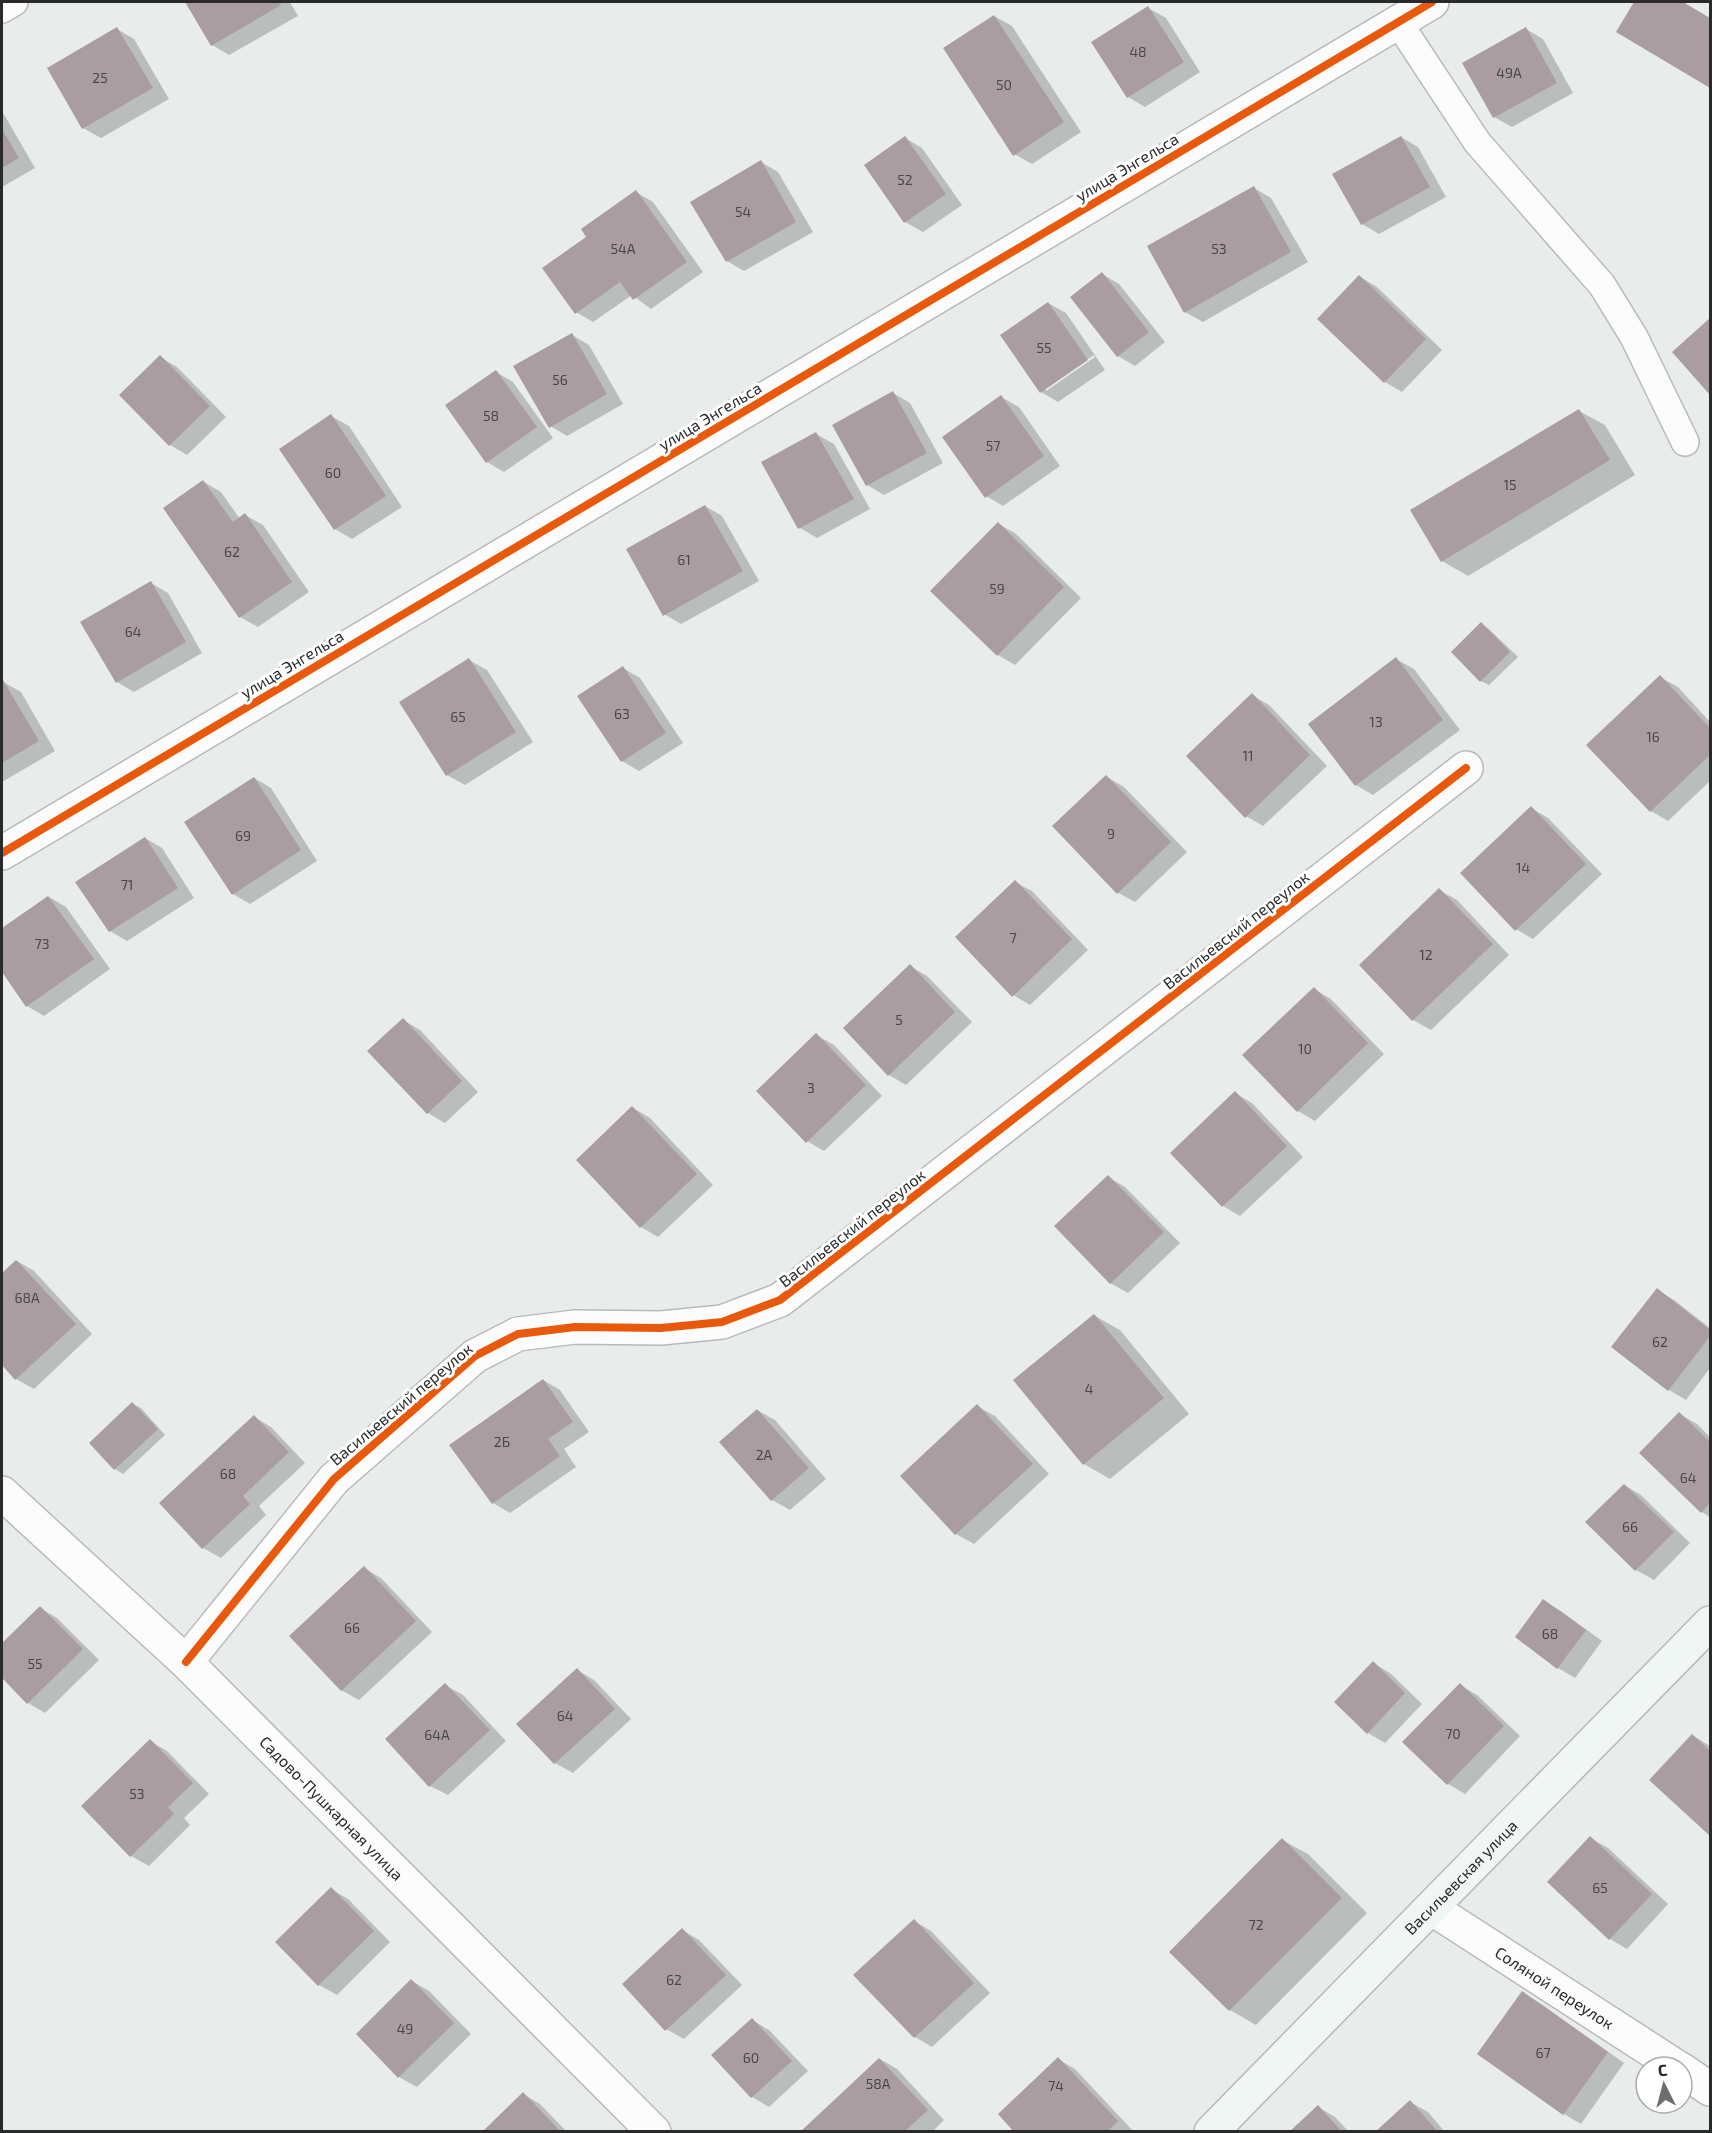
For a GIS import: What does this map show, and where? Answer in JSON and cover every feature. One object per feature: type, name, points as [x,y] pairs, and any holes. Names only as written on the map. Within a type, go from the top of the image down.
[{"type":"main road","name":"Васильевская улица","points":[[1212,2132],[1710,1623]]},
{"type":"street","name":"улица Энгельса","points":[[2,853],[1432,2]]},
{"type":"street","name":"Васильевский переулок","points":[[186,1662],[334,1479],[475,1356],[518,1334],[575,1328],[661,1328],[722,1322],[780,1300],[1466,768]]},
{"type":"street","name":"Садово-Пушкарная улица","points":[[2,1493],[186,1662],[654,2132]]},
{"type":"street","name":"Соляной переулок","points":[[1431,1908],[1658,2055]]},
{"type":"street","points":[[1694,2078],[1710,2089]]},
{"type":"lane","points":[[2,9],[14,2]]},
{"type":"lane","points":[[1398,22],[1477,142],[1602,285],[1634,337],[1685,442]]},
{"type":"building","points":[[185,2],[279,2],[281,5],[211,46]]},
{"type":"building","points":[[1634,2],[1683,2],[1710,18],[1710,88],[1616,32]]},
{"type":"building","points":[[1148,6],[1184,62],[1127,98],[1091,42]]},
{"type":"building","points":[[994,15],[1064,122],[1013,156],[943,48]]},
{"type":"building","points":[[117,27],[153,88],[82,129],[47,68]]},
{"type":"building","points":[[1526,27],[1557,83],[1493,118],[1462,63]]},
{"type":"building","points":[[2,129],[19,158],[2,168]]},
{"type":"building","points":[[905,136],[946,194],[904,223],[864,165]]},
{"type":"building","points":[[1401,136],[1430,187],[1361,225],[1332,174]]},
{"type":"building","points":[[761,160],[796,222],[726,262],[690,202]]},
{"type":"building","points":[[1254,186],[1291,252],[1184,313],[1147,246]]},
{"type":"building","points":[[636,190],[687,262],[633,300],[620,282],[575,314],[542,268],[586,237],[581,229]]},
{"type":"building","points":[[1102,272],[1149,332],[1117,357],[1070,297]]},
{"type":"building","points":[[1359,275],[1426,339],[1384,383],[1317,319]]},
{"type":"building","points":[[1048,302],[1088,360],[1040,393],[1000,335]]},
{"type":"building","points":[[1710,318],[1710,395],[1672,352]]},
{"type":"building","points":[[572,333],[607,394],[549,428],[513,366]]},
{"type":"building","points":[[160,355],[210,406],[169,446],[119,395]]},
{"type":"building","points":[[496,370],[537,427],[486,463],[445,405]]},
{"type":"building","points":[[893,391],[927,453],[866,486],[832,425]]},
{"type":"building","points":[[1001,395],[1044,456],[985,498],[942,437]]},
{"type":"building","points":[[1579,409],[1610,460],[1441,562],[1410,510]]},
{"type":"building","points":[[331,414],[386,496],[334,530],[279,449]]},
{"type":"building","points":[[816,432],[854,499],[798,529],[761,462]]},
{"type":"building","points":[[203,480],[233,522],[245,513],[292,582],[239,618],[163,508]]},
{"type":"building","points":[[705,505],[743,571],[663,616],[626,549]]},
{"type":"building","points":[[998,522],[1064,587],[997,656],[930,591]]},
{"type":"building","points":[[151,581],[186,642],[116,683],[80,622]]},
{"type":"building","points":[[1481,622],[1510,652],[1480,682],[1451,652]]},
{"type":"building","points":[[1396,657],[1443,720],[1355,786],[1308,724]]},
{"type":"building","points":[[469,658],[516,732],[446,776],[399,702]]},
{"type":"building","points":[[623,666],[666,733],[621,762],[577,696]]},
{"type":"building","points":[[1660,675],[1710,728],[1710,755],[1650,812],[1586,745]]},
{"type":"building","points":[[2,681],[39,741],[2,763]]},
{"type":"building","points":[[1252,693],[1310,755],[1245,818],[1186,756]]},
{"type":"building","points":[[1106,775],[1171,842],[1117,894],[1052,826]]},
{"type":"building","points":[[254,777],[301,850],[232,895],[184,822]]},
{"type":"building","points":[[1531,806],[1586,864],[1515,931],[1460,873]]},
{"type":"building","points":[[145,837],[178,888],[109,932],[75,882]]},
{"type":"building","points":[[1015,880],[1072,939],[1012,997],[955,937]]},
{"type":"building","points":[[1439,888],[1493,944],[1412,1021],[1359,965]]},
{"type":"building","points":[[48,896],[94,959],[26,1007],[2,972],[2,928]]},
{"type":"building","points":[[910,964],[955,1012],[888,1076],[843,1028]]},
{"type":"building","points":[[1314,987],[1368,1043],[1297,1112],[1242,1055]]},
{"type":"building","points":[[403,1018],[462,1081],[427,1114],[367,1051]]},
{"type":"building","points":[[816,1033],[866,1085],[806,1143],[756,1091]]},
{"type":"building","points":[[1235,1091],[1287,1146],[1222,1207],[1170,1153]]},
{"type":"building","points":[[632,1106],[697,1174],[640,1228],[576,1160]]},
{"type":"building","points":[[1108,1175],[1164,1232],[1110,1284],[1054,1226]]},
{"type":"building","points":[[16,1260],[76,1324],[15,1380],[2,1365],[2,1273]]},
{"type":"building","points":[[1657,1288],[1710,1330],[1710,1336],[1668,1391],[1611,1347]]},
{"type":"building","points":[[1094,1314],[1164,1398],[1083,1465],[1013,1380]]},
{"type":"building","points":[[543,1379],[573,1422],[548,1439],[560,1456],[492,1504],[449,1445]]},
{"type":"building","points":[[132,1402],[158,1429],[114,1470],[89,1443]]},
{"type":"building","points":[[977,1404],[1033,1464],[955,1535],[900,1476]]},
{"type":"building","points":[[757,1409],[809,1468],[771,1501],[719,1442]]},
{"type":"building","points":[[1679,1412],[1710,1442],[1710,1503],[1701,1513],[1639,1453]]},
{"type":"building","points":[[254,1415],[289,1452],[243,1496],[250,1504],[202,1549],[159,1503]]},
{"type":"building","points":[[1624,1484],[1674,1532],[1635,1571],[1585,1522]]},
{"type":"building","points":[[364,1566],[416,1621],[341,1691],[289,1636]]},
{"type":"building","points":[[1543,1599],[1586,1630],[1557,1669],[1515,1637]]},
{"type":"building","points":[[40,1606],[83,1649],[27,1704],[2,1678],[2,1643]]},
{"type":"building","points":[[1373,1661],[1405,1693],[1367,1734],[1334,1702]]},
{"type":"building","points":[[577,1668],[615,1709],[554,1764],[516,1724]]},
{"type":"building","points":[[445,1683],[490,1730],[429,1787],[385,1739]]},
{"type":"building","points":[[1460,1683],[1504,1726],[1447,1785],[1402,1742]]},
{"type":"building","points":[[1692,1734],[1710,1751],[1710,1836],[1649,1780]]},
{"type":"building","points":[[150,1739],[193,1783],[168,1807],[174,1814],[130,1857],[81,1806]]},
{"type":"building","points":[[1590,1836],[1652,1894],[1609,1940],[1547,1882]]},
{"type":"building","points":[[1282,1838],[1342,1898],[1229,2011],[1169,1952]]},
{"type":"building","points":[[331,1887],[374,1931],[318,1986],[275,1942]]},
{"type":"building","points":[[914,1919],[974,1983],[914,2038],[853,1975]]},
{"type":"building","points":[[682,1928],[726,1975],[665,2031],[622,1984]]},
{"type":"building","points":[[411,1979],[454,2023],[398,2078],[356,2034]]},
{"type":"building","points":[[1522,1991],[1608,2052],[1563,2115],[1477,2054]]},
{"type":"building","points":[[752,2018],[792,2061],[751,2098],[711,2055]]},
{"type":"building","points":[[1058,2057],[1118,2121],[1107,2132],[1014,2132],[998,2114]]},
{"type":"building","points":[[879,2058],[928,2110],[904,2132],[800,2132]]},
{"type":"building","points":[[523,2092],[561,2132],[482,2132]]},
{"type":"building","points":[[1410,2100],[1438,2132],[1375,2132]]},
{"type":"building","points":[[1318,2105],[1342,2132],[1289,2132]]},
{"type":"cycle path","points":[[2,853],[1432,2]]},
{"type":"cycle path","points":[[186,1662],[334,1479],[475,1356],[518,1334],[575,1327],[661,1328],[722,1322],[780,1300],[1466,768]]}]
